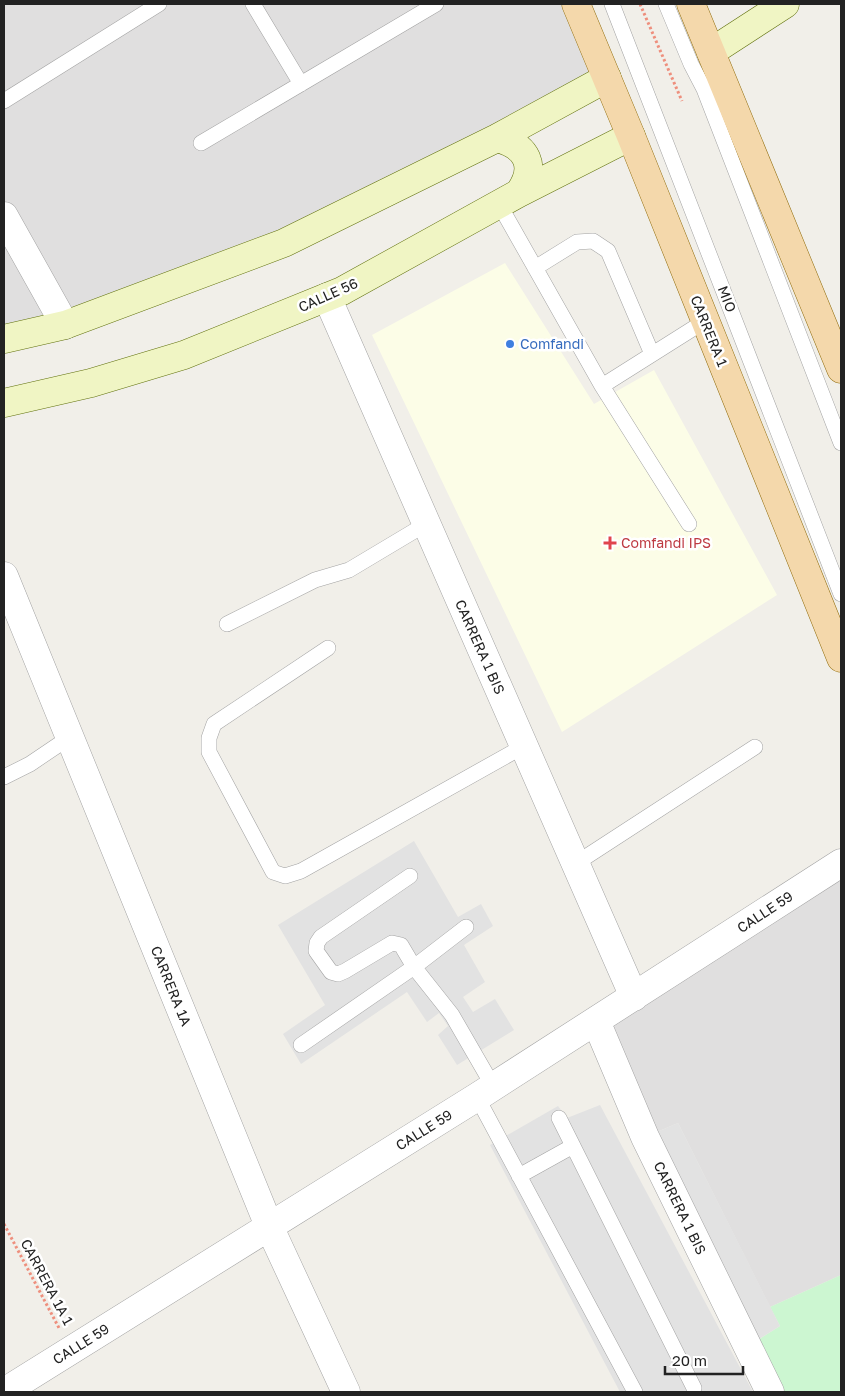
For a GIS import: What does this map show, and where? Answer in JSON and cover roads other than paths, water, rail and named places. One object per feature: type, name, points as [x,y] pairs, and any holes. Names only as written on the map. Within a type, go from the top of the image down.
[{"type":"main road","name":"CARRERA 1","points":[[576,4],[841,658]]},
{"type":"main road","points":[[690,4],[841,369]]},
{"type":"street","points":[[711,52],[785,4]]},
{"type":"street","points":[[4,339],[65,325],[284,243],[497,138],[607,78]]},
{"type":"street","name":"CALLE 56","points":[[4,403],[91,383],[184,355],[342,291],[509,199],[631,136]]},
{"type":"street","points":[[497,138],[514,144],[520,148],[527,158],[528,175],[509,199]]},
{"type":"street","points":[[4,216],[65,325]]},
{"type":"street","name":"CARRERA 1 BIS","points":[[327,297],[634,997]]},
{"type":"street","name":"CARRERA 1A","points":[[4,576],[269,1226],[346,1392]]},
{"type":"street","name":"CALLE 59","points":[[4,1392],[485,1092],[841,862]]},
{"type":"street","name":"CARRERA 1 BIS","points":[[596,1021],[645,1137],[770,1392]]},
{"type":"lane","points":[[4,101],[159,4]]},
{"type":"lane","points":[[253,4],[301,84]]},
{"type":"lane","points":[[201,143],[436,4]]},
{"type":"lane","name":"MIO","points":[[612,4],[841,594]]},
{"type":"lane","points":[[666,4],[691,64],[704,89],[841,443]]},
{"type":"lane","points":[[509,199],[535,268],[602,386],[689,524]]},
{"type":"lane","points":[[535,268],[576,242],[593,241],[608,251],[652,354]]},
{"type":"lane","points":[[602,386],[705,321]]},
{"type":"lane","points":[[227,624],[315,580],[349,570],[426,524]]},
{"type":"lane","points":[[328,648],[214,724],[209,738],[209,752],[273,872],[285,876],[300,871],[524,746]]},
{"type":"lane","points":[[4,777],[30,764],[70,738]]},
{"type":"lane","points":[[575,864],[755,747]]},
{"type":"lane","points":[[410,876],[320,937],[316,951],[331,972],[338,974],[345,972],[392,943],[401,945],[414,967],[452,1016],[519,1176],[635,1392]]},
{"type":"lane","points":[[301,1045],[414,967],[466,927]]},
{"type":"lane","points":[[559,1118],[694,1388]]},
{"type":"lane","points":[[519,1176],[572,1146]]},
{"type":"place","name":"Comfandi","points":[[510,344]]},
{"type":"place","name":"Comfandi IPS","points":[[610,543]]}]
